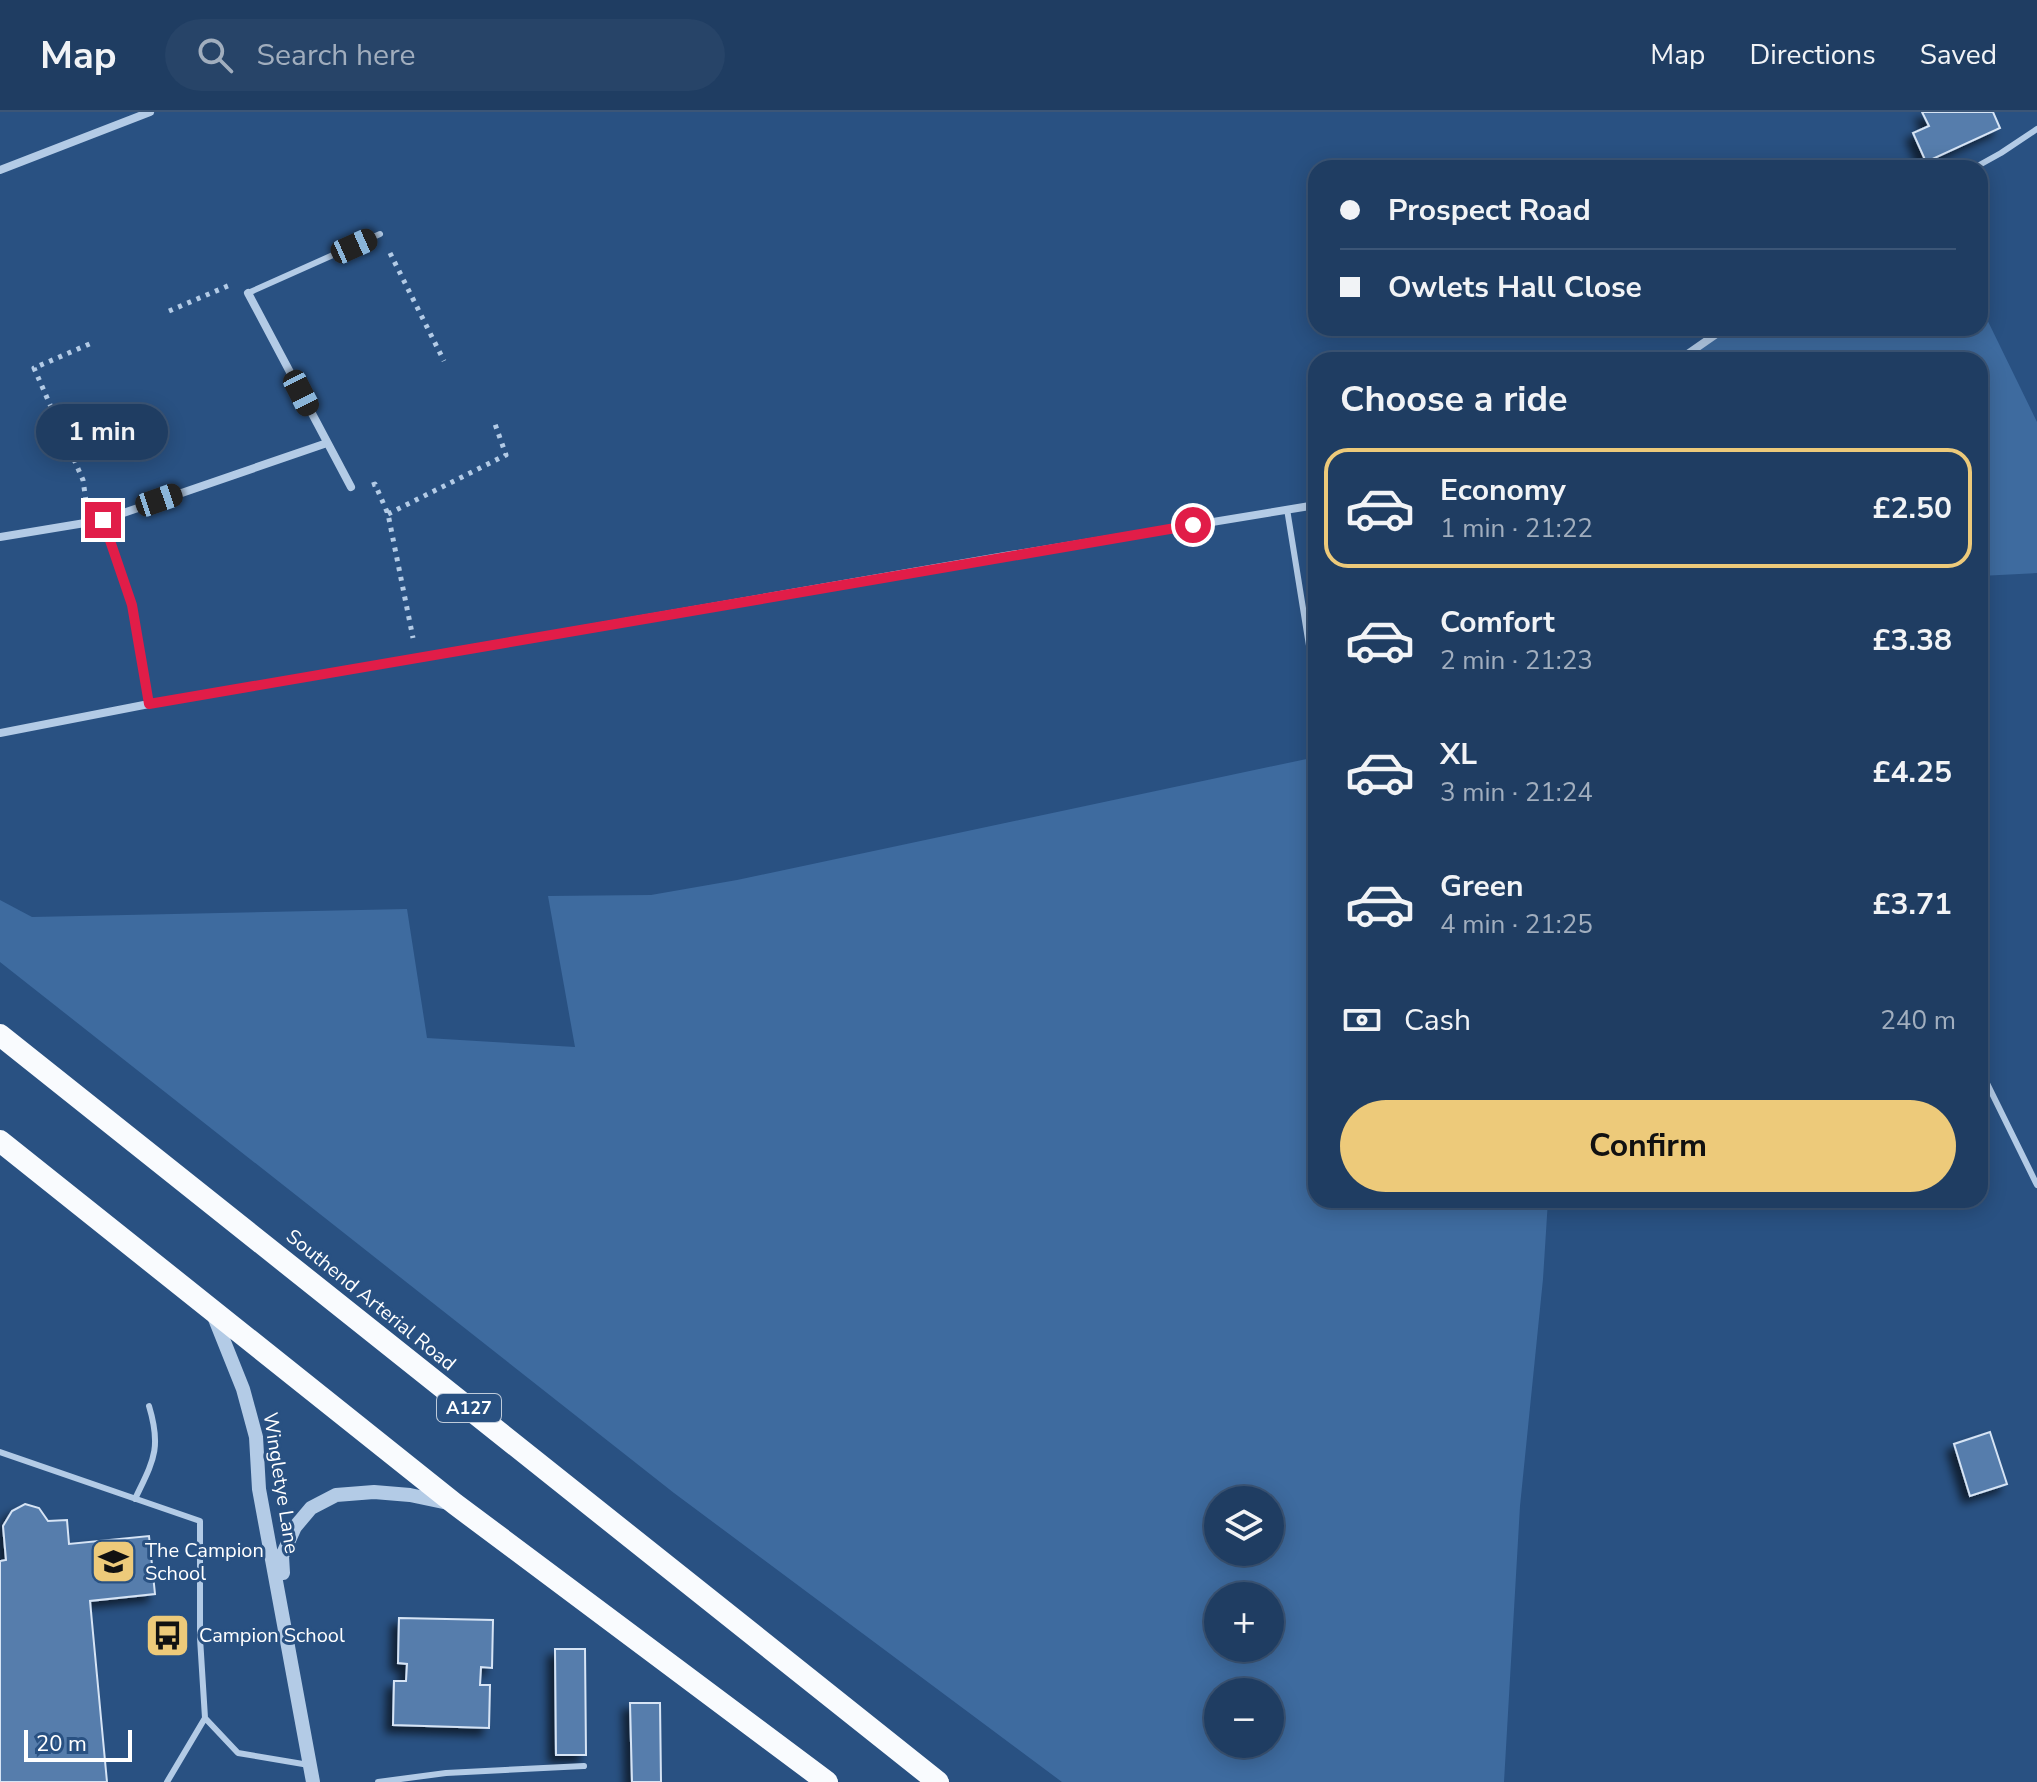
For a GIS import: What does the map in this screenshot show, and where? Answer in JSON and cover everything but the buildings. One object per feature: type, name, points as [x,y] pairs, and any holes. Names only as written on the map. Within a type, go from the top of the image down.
[{"type":"highway","name":"Southend Arterial Road","points":[[0,1035],[938,1782]]},
{"type":"highway","points":[[0,1141],[455,1504],[827,1782]]},
{"type":"street","points":[[0,170],[150,112]]},
{"type":"street","points":[[248,293],[351,487]]},
{"type":"street","points":[[1690,352],[1714,336]]},
{"type":"street","points":[[0,537],[103,520],[327,443]]},
{"type":"street","points":[[0,733],[149,704],[1308,506]]},
{"type":"street","points":[[103,520],[132,605],[149,704]]},
{"type":"street","name":"Wingletye Lane","points":[[212,1310],[243,1389],[256,1437],[259,1489],[313,1782]]},
{"type":"street","name":"Wingletye Lane","points":[[285,1621],[282,1556],[295,1527],[311,1508],[336,1495],[374,1492],[455,1504]]},
{"type":"lane","points":[[1988,160],[2037,129]]},
{"type":"lane","points":[[248,293],[380,234]]},
{"type":"lane","points":[[1287,509],[1308,639]]},
{"type":"lane","points":[[1988,1085],[2037,1185]]},
{"type":"lane","points":[[135,1499],[151,1464],[156,1444],[149,1406]]},
{"type":"lane","points":[[0,1452],[200,1521],[200,1638],[205,1718],[167,1782]]},
{"type":"lane","points":[[205,1718],[238,1753],[309,1765]]},
{"type":"lane","points":[[378,1782],[446,1773],[584,1766]]},
{"type":"path","points":[[380,234],[444,361]]},
{"type":"path","points":[[169,311],[231,284],[248,293]]},
{"type":"path","points":[[88,522],[83,480],[34,368],[94,342]]},
{"type":"path","points":[[388,514],[506,455],[495,424]]},
{"type":"path","points":[[351,487],[375,484],[388,514],[417,658]]},
{"type":"shaded area","points":[[1988,321],[2037,422],[2037,573],[1988,576],[1988,352],[1690,352],[1714,336],[1988,336]]},
{"type":"shaded area","points":[[1308,759],[1308,1208],[1547,1208],[1520,1506],[1504,1782],[1062,1782],[674,1493],[0,962],[0,900],[32,917],[407,909],[427,1038],[575,1047],[548,896],[651,895],[737,880]]},
{"type":"place","name":"The Campion School","points":[[114,1561]]},
{"type":"place","name":"Campion School","points":[[168,1635]]},
{"type":"route","points":[[103,520],[132,605],[149,704],[1193,525]]}]
